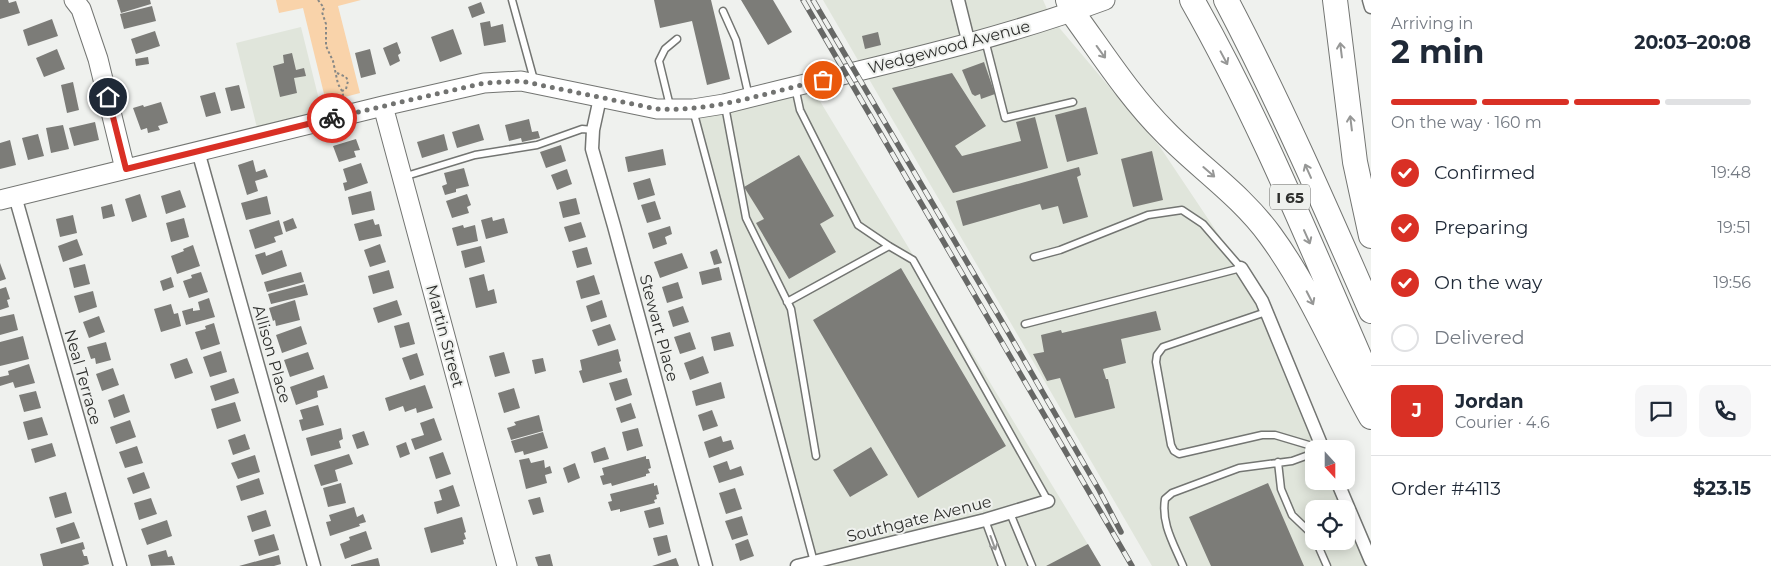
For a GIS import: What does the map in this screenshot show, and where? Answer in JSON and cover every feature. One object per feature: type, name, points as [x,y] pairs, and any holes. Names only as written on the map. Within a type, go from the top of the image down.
[{"type":"highway","name":"I 65","points":[[1226,0],[1256,56],[1371,311]]},
{"type":"highway","points":[[1335,0],[1355,162],[1371,236]]},
{"type":"highway","points":[[1070,6],[1140,104],[1164,132],[1229,190],[1270,234],[1305,289],[1371,417]]},
{"type":"highway","name":"I 65","points":[[1197,8],[1250,109],[1371,383]]},
{"type":"main road","points":[[74,0],[81,9],[98,59],[126,169]]},
{"type":"main road","name":"Wedgewood Avenue","points":[[7,198],[484,83],[521,81],[657,109],[693,109],[724,104],[977,42],[1070,6],[1105,0]]},
{"type":"main road","name":"Martin Street","points":[[383,106],[507,566]]},
{"type":"street","points":[[958,0],[977,42]]},
{"type":"street","points":[[1369,0],[1371,7]]},
{"type":"street","name":"Stewart Place","points":[[600,98],[593,130],[592,149],[594,158],[617,235],[706,566]]},
{"type":"street","name":"Allison Place","points":[[198,151],[314,566]]},
{"type":"street","name":"Neal Terrace","points":[[7,198],[120,566]]},
{"type":"street","points":[[1241,268],[1262,301],[1318,440]]},
{"type":"street","points":[[1341,490],[1371,561]]},
{"type":"street","name":"Southgate Avenue","points":[[799,566],[814,562],[830,562],[1048,501]]},
{"type":"lane","points":[[512,0],[535,84]]},
{"type":"lane","points":[[723,11],[736,40],[749,98]]},
{"type":"lane","points":[[670,110],[659,61],[664,50],[678,39]]},
{"type":"lane","points":[[977,42],[1006,118],[1073,102]]},
{"type":"lane","points":[[795,86],[800,110],[858,225],[913,260],[1048,501]]},
{"type":"lane","points":[[724,104],[746,218],[791,309],[816,456]]},
{"type":"lane","points":[[693,109],[814,562]]},
{"type":"lane","points":[[402,177],[475,155],[537,145],[582,129],[593,130]]},
{"type":"lane","points":[[1025,324],[1241,268],[1203,224],[1182,210],[1148,215],[1060,250],[1034,258]]},
{"type":"lane","points":[[787,302],[889,246]]},
{"type":"lane","points":[[1266,312],[1163,347],[1157,355],[1156,362],[1171,445],[1174,451],[1179,454],[1262,435],[1275,435],[1305,444]]},
{"type":"lane","points":[[1183,566],[1164,522],[1164,500],[1172,493],[1239,468],[1292,461],[1305,456]]},
{"type":"lane","points":[[1278,462],[1281,489],[1292,515],[1305,527]]},
{"type":"lane","points":[[1010,513],[1032,566]]},
{"type":"lane","points":[[984,520],[1002,566]]},
{"type":"lane","points":[[1320,550],[1327,566]]},
{"type":"path","points":[[318,0],[324,8],[322,12],[326,24],[326,46],[333,61],[338,84],[344,99]]},
{"type":"path","points":[[336,73],[346,77],[348,81],[346,88],[342,91]]},
{"type":"shaded area","points":[[276,0],[361,0],[338,6],[360,93],[326,102],[303,8],[279,13]]},
{"type":"shaded area","points":[[823,0],[1043,0],[1051,18],[1160,147],[1241,268],[1319,440],[1305,440],[1305,490],[1341,490],[1345,500],[1305,500],[1305,550],[1355,550],[1355,526],[1371,566],[1152,566]]},
{"type":"shaded area","points":[[301,27],[324,120],[259,136],[236,43]]},
{"type":"shaded area","points":[[809,83],[1101,566],[826,566],[824,560],[814,562],[693,109]]},
{"type":"building","points":[[0,0],[8,0],[9,3],[16,1],[20,13],[0,19]]},
{"type":"building","points":[[117,0],[150,0],[151,4],[121,13]]},
{"type":"building","points":[[654,0],[711,0],[730,79],[707,85],[692,21],[660,28]]},
{"type":"building","points":[[741,0],[773,0],[792,32],[768,45]]},
{"type":"building","points":[[481,2],[485,13],[472,18],[468,7]]},
{"type":"building","points":[[152,6],[156,21],[124,29],[120,14]]},
{"type":"building","points":[[52,19],[58,36],[28,46],[23,30]]},
{"type":"building","points":[[490,21],[491,27],[503,24],[506,42],[484,46],[480,23]]},
{"type":"building","points":[[453,29],[462,54],[440,62],[431,37]]},
{"type":"building","points":[[155,31],[160,46],[136,54],[131,39]]},
{"type":"building","points":[[878,32],[881,45],[865,49],[862,36]]},
{"type":"building","points":[[397,42],[401,53],[398,55],[400,61],[390,66],[383,48]]},
{"type":"building","points":[[57,49],[65,69],[44,77],[36,58]]},
{"type":"building","points":[[370,49],[376,74],[361,78],[355,53]]},
{"type":"building","points":[[292,53],[296,70],[304,68],[306,76],[294,78],[297,93],[280,97],[273,66],[284,63],[283,55]]},
{"type":"building","points":[[148,57],[149,64],[136,66],[135,59]]},
{"type":"building","points":[[984,62],[995,94],[981,99],[980,94],[975,96],[972,94],[962,70]]},
{"type":"building","points":[[952,73],[986,126],[955,146],[962,156],[1021,141],[1016,122],[1035,117],[1048,168],[953,193],[892,88]]},
{"type":"building","points":[[73,82],[79,110],[67,113],[61,85]]},
{"type":"building","points":[[239,85],[245,108],[231,111],[225,88]]},
{"type":"building","points":[[215,92],[221,113],[206,117],[200,96]]},
{"type":"building","points":[[161,102],[168,123],[158,126],[160,130],[148,133],[147,128],[141,130],[133,108]]},
{"type":"building","points":[[1086,107],[1098,154],[1067,162],[1055,115]]},
{"type":"building","points":[[529,119],[532,132],[538,131],[540,138],[522,142],[521,138],[509,141],[505,125]]},
{"type":"building","points":[[95,122],[99,140],[74,146],[69,128]]},
{"type":"building","points":[[479,124],[484,140],[457,148],[452,132]]},
{"type":"building","points":[[63,125],[69,149],[51,153],[46,128]]},
{"type":"building","points":[[38,134],[44,156],[28,160],[22,138]]},
{"type":"building","points":[[444,134],[448,150],[422,158],[417,142]]},
{"type":"building","points":[[356,139],[360,150],[354,151],[356,157],[339,162],[333,146]]},
{"type":"building","points":[[10,140],[16,165],[0,169],[0,143]]},
{"type":"building","points":[[561,145],[566,161],[546,168],[540,152]]},
{"type":"building","points":[[663,149],[666,165],[628,172],[625,157]]},
{"type":"building","points":[[1152,151],[1163,200],[1133,207],[1121,159]]},
{"type":"building","points":[[799,155],[834,216],[820,224],[836,252],[789,279],[756,223],[764,219],[744,187]]},
{"type":"building","points":[[253,160],[256,172],[265,169],[268,177],[255,181],[258,191],[247,195],[238,165]]},
{"type":"building","points":[[361,163],[368,183],[345,191],[343,183],[347,182],[343,169]]},
{"type":"building","points":[[1079,167],[1081,175],[1077,177],[1088,217],[1063,224],[1058,206],[1042,210],[1040,204],[963,226],[956,201]]},
{"type":"building","points":[[464,168],[469,186],[456,189],[456,192],[445,195],[442,186],[447,184],[444,173]]},
{"type":"building","points":[[567,169],[572,184],[557,190],[551,175]]},
{"type":"building","points":[[650,178],[655,195],[638,200],[633,183]]},
{"type":"building","points":[[180,190],[186,207],[166,214],[161,196]]},
{"type":"building","points":[[371,191],[375,210],[352,215],[348,197]]},
{"type":"building","points":[[140,194],[147,217],[132,222],[125,199]]},
{"type":"building","points":[[467,194],[471,205],[467,207],[469,213],[452,218],[446,201]]},
{"type":"building","points":[[267,196],[271,214],[246,220],[241,203]]},
{"type":"building","points":[[576,198],[580,214],[563,218],[559,202]]},
{"type":"building","points":[[655,201],[661,219],[647,223],[641,205]]},
{"type":"building","points":[[112,204],[115,216],[103,219],[101,207]]},
{"type":"building","points":[[73,215],[77,233],[60,237],[56,219]]},
{"type":"building","points":[[492,217],[493,221],[504,218],[508,233],[486,239],[481,220]]},
{"type":"building","points":[[184,218],[189,237],[171,242],[166,223]]},
{"type":"building","points":[[293,218],[297,228],[286,232],[283,222]]},
{"type":"building","points":[[373,219],[375,225],[379,224],[382,236],[359,241],[354,224]]},
{"type":"building","points":[[279,220],[283,234],[274,237],[276,242],[255,249],[249,230]]},
{"type":"building","points":[[581,222],[586,237],[569,242],[564,227]]},
{"type":"building","points":[[463,225],[464,228],[475,225],[478,241],[457,246],[452,228]]},
{"type":"building","points":[[670,226],[672,234],[665,237],[667,244],[653,249],[648,233]]},
{"type":"building","points":[[77,239],[83,255],[63,262],[58,246]]},
{"type":"building","points":[[380,244],[386,262],[370,267],[364,250]]},
{"type":"building","points":[[193,245],[200,266],[177,274],[171,256]]},
{"type":"building","points":[[481,246],[485,262],[465,268],[461,251]]},
{"type":"building","points":[[587,247],[592,264],[577,268],[572,251]]},
{"type":"building","points":[[717,249],[722,263],[714,265],[710,252]]},
{"type":"building","points":[[282,250],[287,266],[262,275],[255,255],[265,252],[266,256]]},
{"type":"building","points":[[682,253],[688,268],[660,278],[654,262]]},
{"type":"building","points":[[0,263],[6,279],[0,281]]},
{"type":"building","points":[[85,264],[90,284],[74,288],[69,268]]},
{"type":"building","points":[[719,267],[722,280],[702,285],[699,272]]},
{"type":"building","points":[[901,268],[1006,446],[918,498],[813,320]]},
{"type":"building","points":[[389,270],[394,288],[373,294],[368,276]]},
{"type":"building","points":[[201,272],[208,292],[189,298],[183,281],[192,278],[191,275]]},
{"type":"building","points":[[301,272],[304,282],[267,292],[264,282]]},
{"type":"building","points":[[484,274],[488,291],[494,289],[497,303],[476,308],[469,278]]},
{"type":"building","points":[[594,275],[600,294],[581,299],[576,281]]},
{"type":"building","points":[[171,277],[174,287],[163,291],[160,281]]},
{"type":"building","points":[[678,282],[683,298],[667,303],[662,287]]},
{"type":"building","points":[[305,284],[308,295],[271,304],[268,294]]},
{"type":"building","points":[[6,287],[10,299],[7,300],[9,307],[0,310],[0,289]]},
{"type":"building","points":[[93,291],[97,307],[79,313],[74,296]]},
{"type":"building","points":[[209,298],[215,317],[186,325],[182,311],[193,308],[193,311],[200,310],[198,302]]},
{"type":"building","points":[[295,300],[300,320],[276,326],[269,308]]},
{"type":"building","points":[[397,300],[402,315],[378,323],[373,308]]},
{"type":"building","points":[[602,300],[607,317],[591,322],[586,306]]},
{"type":"building","points":[[171,304],[174,314],[178,313],[181,326],[161,332],[154,309]]},
{"type":"building","points":[[683,306],[689,322],[673,327],[668,311]]},
{"type":"building","points":[[1156,311],[1161,330],[1121,339],[1126,363],[1103,369],[1106,379],[1108,379],[1115,408],[1075,418],[1060,378],[1047,381],[1033,354],[1044,352],[1041,335],[1061,330],[1062,333]]},
{"type":"building","points":[[14,314],[18,330],[0,335],[0,317]]},
{"type":"building","points":[[99,316],[105,332],[89,338],[83,322]]},
{"type":"building","points":[[409,322],[415,344],[400,348],[394,326]]},
{"type":"building","points":[[214,323],[220,344],[201,350],[195,332],[206,329],[205,326]]},
{"type":"building","points":[[610,324],[616,340],[598,346],[592,330]]},
{"type":"building","points":[[301,326],[307,344],[282,353],[276,335]]},
{"type":"building","points":[[690,332],[696,349],[680,354],[674,337]]},
{"type":"building","points":[[730,332],[734,346],[714,351],[711,337]]},
{"type":"building","points":[[23,336],[29,359],[0,366],[0,342]]},
{"type":"building","points":[[106,342],[111,360],[96,364],[95,358],[91,359],[87,347]]},
{"type":"building","points":[[618,349],[622,372],[583,383],[579,371],[582,370],[580,360]]},
{"type":"building","points":[[221,351],[227,372],[210,377],[203,357]]},
{"type":"building","points":[[308,352],[314,369],[290,377],[284,360]]},
{"type":"building","points":[[504,352],[510,373],[495,377],[489,356]]},
{"type":"building","points":[[417,353],[424,375],[410,380],[402,358]]},
{"type":"building","points":[[703,356],[709,373],[690,380],[684,363]]},
{"type":"building","points":[[187,358],[193,373],[175,379],[170,364]]},
{"type":"building","points":[[543,358],[546,371],[535,374],[532,360]]},
{"type":"building","points":[[29,364],[35,383],[15,388],[13,382],[0,386],[0,377],[9,375],[8,371]]},
{"type":"building","points":[[113,368],[119,385],[102,391],[96,374]]},
{"type":"building","points":[[324,375],[328,388],[317,391],[318,397],[296,405],[290,387]]},
{"type":"building","points":[[234,378],[239,393],[215,401],[210,386]]},
{"type":"building","points":[[627,378],[632,395],[615,401],[609,383]]},
{"type":"building","points":[[721,382],[725,398],[696,406],[692,391]]},
{"type":"building","points":[[425,385],[433,408],[417,413],[416,408],[405,412],[403,406],[389,411],[385,398]]},
{"type":"building","points":[[514,388],[520,408],[504,413],[498,393]]},
{"type":"building","points":[[36,391],[41,408],[24,412],[19,395]]},
{"type":"building","points":[[124,394],[130,412],[114,418],[108,400]]},
{"type":"building","points":[[235,402],[241,421],[217,429],[211,409]]},
{"type":"building","points":[[631,403],[636,418],[621,423],[616,408]]},
{"type":"building","points":[[318,405],[324,425],[302,431],[299,420],[303,419],[300,410]]},
{"type":"building","points":[[712,410],[718,426],[703,431],[698,415]]},
{"type":"building","points":[[539,415],[543,431],[511,440],[507,428],[516,425],[514,422]]},
{"type":"building","points":[[42,417],[48,435],[28,440],[23,422]]},
{"type":"building","points":[[434,418],[442,440],[415,450],[411,439],[424,435],[420,423]]},
{"type":"building","points":[[130,420],[136,437],[116,444],[110,427]]},
{"type":"building","points":[[341,428],[343,439],[339,441],[341,448],[311,456],[306,438]]},
{"type":"building","points":[[638,428],[643,446],[627,451],[622,432]]},
{"type":"building","points":[[364,431],[369,445],[357,449],[352,435]]},
{"type":"building","points":[[543,432],[548,448],[524,455],[523,451],[515,453],[511,441]]},
{"type":"building","points":[[245,434],[250,449],[233,455],[228,440]]},
{"type":"building","points":[[721,436],[723,442],[731,440],[734,449],[709,458],[704,442]]},
{"type":"building","points":[[406,442],[410,454],[400,458],[396,446]]},
{"type":"building","points":[[52,443],[56,456],[35,463],[31,449]]},
{"type":"building","points":[[137,446],[143,463],[125,468],[119,452]]},
{"type":"building","points":[[605,447],[609,459],[594,463],[591,452]]},
{"type":"building","points":[[871,447],[888,475],[850,497],[833,470]]},
{"type":"building","points":[[443,452],[451,474],[436,479],[429,457]]},
{"type":"building","points":[[349,454],[353,464],[335,470],[338,481],[321,486],[314,465]]},
{"type":"building","points":[[255,455],[260,472],[238,479],[231,463]]},
{"type":"building","points":[[646,456],[646,459],[649,459],[651,468],[648,469],[650,473],[646,474],[646,476],[612,486],[611,483],[603,485],[600,476],[604,475],[602,468]]},
{"type":"building","points":[[529,458],[531,463],[544,460],[545,468],[550,466],[552,473],[545,475],[547,483],[526,489],[519,460]]},
{"type":"building","points":[[727,461],[730,470],[741,466],[744,475],[719,483],[713,466]]},
{"type":"building","points":[[575,463],[580,478],[568,483],[563,468]]},
{"type":"building","points":[[144,472],[150,488],[133,494],[127,478]]},
{"type":"building","points":[[259,478],[264,494],[241,501],[236,486]]},
{"type":"building","points":[[341,483],[346,503],[328,507],[323,488]]},
{"type":"building","points":[[654,483],[654,486],[657,485],[659,494],[656,495],[655,503],[620,512],[620,509],[611,511],[608,502],[612,501],[610,494]]},
{"type":"building","points":[[1268,483],[1304,566],[1211,566],[1189,517]]},
{"type":"building","points":[[453,485],[460,506],[437,514],[434,502],[442,500],[439,490]]},
{"type":"building","points":[[735,488],[742,509],[726,514],[719,493]]},
{"type":"building","points":[[66,492],[72,513],[55,518],[49,497]]},
{"type":"building","points":[[540,497],[544,512],[533,515],[528,500]]},
{"type":"building","points":[[151,498],[157,514],[139,520],[134,503]]},
{"type":"building","points":[[354,507],[357,517],[363,514],[366,522],[359,524],[360,526],[330,536],[326,522],[331,521],[329,515]]},
{"type":"building","points":[[660,507],[664,524],[649,528],[644,511]]},
{"type":"building","points":[[266,510],[271,526],[252,532],[247,516]]},
{"type":"building","points":[[742,516],[748,535],[732,540],[725,521]]},
{"type":"building","points":[[462,517],[466,532],[464,533],[466,539],[463,540],[464,544],[431,553],[424,528]]},
{"type":"building","points":[[167,520],[172,536],[147,545],[141,529]]},
{"type":"building","points":[[74,522],[80,538],[61,544],[56,528]]},
{"type":"building","points":[[366,531],[372,549],[345,559],[340,544],[350,540],[349,537]]},
{"type":"building","points":[[274,534],[279,550],[259,556],[254,540]]},
{"type":"building","points":[[667,535],[671,552],[658,556],[653,538]]},
{"type":"building","points":[[748,539],[754,556],[740,561],[735,544]]},
{"type":"building","points":[[83,542],[85,549],[82,550],[84,556],[87,556],[89,564],[82,566],[43,566],[40,554]]},
{"type":"building","points":[[1088,544],[1101,566],[1046,566]]},
{"type":"building","points":[[166,550],[168,557],[172,556],[175,565],[151,566],[148,555]]},
{"type":"building","points":[[550,554],[553,566],[538,566],[535,557]]},
{"type":"building","points":[[279,555],[281,564],[274,566],[239,566]]},
{"type":"building","points":[[378,558],[380,566],[351,566],[351,565]]},
{"type":"building","points":[[676,558],[679,566],[652,566]]},
{"type":"railway","points":[[803,0],[1132,566]]},
{"type":"railway","points":[[813,0],[1001,320],[1099,490],[1121,532]]},
{"type":"way so far","points":[[332,118],[484,83],[521,81],[600,98],[670,110],[710,107],[823,80]]},
{"type":"route","points":[[108,97],[126,169],[332,118]]}]
